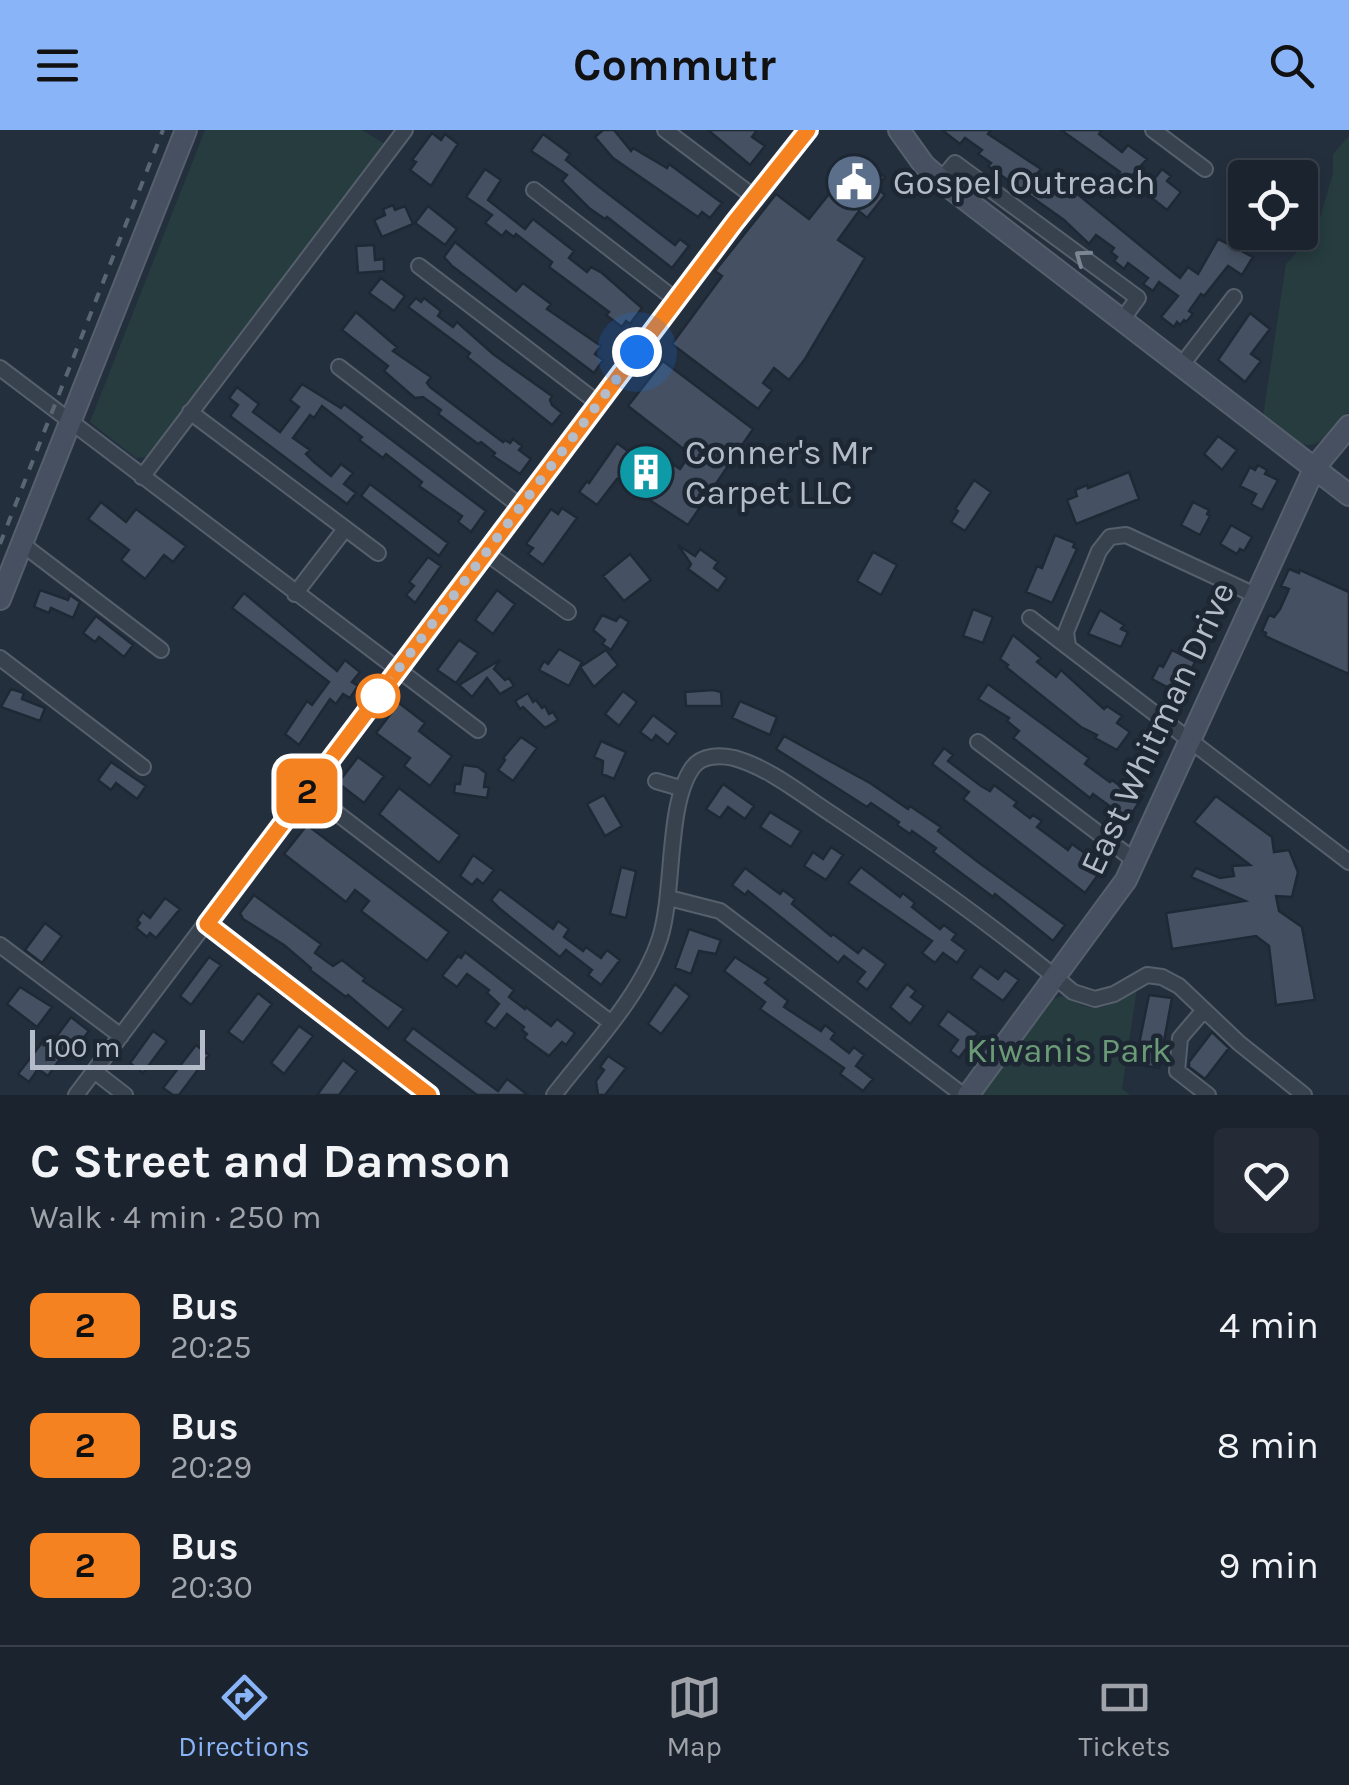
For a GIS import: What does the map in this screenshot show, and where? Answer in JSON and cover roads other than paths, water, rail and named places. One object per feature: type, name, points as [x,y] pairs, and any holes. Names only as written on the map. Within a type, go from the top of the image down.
[{"type":"main road","points":[[0,599],[186,130]]},
{"type":"main road","points":[[899,130],[924,165],[941,180],[1349,495]]},
{"type":"main road","name":"East Whitman Drive","points":[[965,1095],[1126,880],[1315,466],[1349,426]]},
{"type":"street","points":[[142,477],[405,130]]},
{"type":"street","points":[[665,130],[754,197]]},
{"type":"street","points":[[1153,130],[1204,169]]},
{"type":"street","points":[[76,1095],[801,132]]},
{"type":"street","points":[[534,190],[676,300]]},
{"type":"street","points":[[419,266],[598,404]]},
{"type":"street","points":[[1181,366],[1234,297]]},
{"type":"street","points":[[339,367],[520,506]]},
{"type":"street","points":[[0,368],[478,730]]},
{"type":"street","points":[[190,412],[378,553]]},
{"type":"street","points":[[296,594],[345,528]]},
{"type":"street","points":[[1068,646],[1066,632],[1099,551],[1110,537],[1126,534],[1255,595]]},
{"type":"street","points":[[22,544],[160,650]]},
{"type":"street","points":[[486,553],[568,612]]},
{"type":"street","points":[[1030,618],[1349,862]]},
{"type":"street","points":[[0,658],[143,767]]},
{"type":"street","points":[[978,742],[1134,860]]},
{"type":"street","points":[[554,1095],[644,975],[660,938],[669,898],[680,788],[696,762],[717,755],[738,759],[772,775],[884,849],[1073,992],[1095,999],[1114,994],[1148,975],[1179,986],[1300,1094]]},
{"type":"street","points":[[656,781],[680,788]]},
{"type":"street","points":[[308,790],[610,1022]]},
{"type":"street","points":[[669,898],[720,910],[965,1095]]},
{"type":"street","points":[[207,924],[429,1095]]},
{"type":"street","points":[[0,945],[122,1036]]},
{"type":"street","points":[[1204,1010],[1180,1038],[1177,1071],[1208,1095]]},
{"type":"street","points":[[94,1072],[125,1095]]},
{"type":"railway","points":[[0,544],[163,130]]},
{"type":"place","name":"Gospel Outreach","points":[[854,182]]},
{"type":"place","name":"Conner's Mr Carpet LLC","points":[[646,472]]},
{"type":"park label","name":"Kiwanis Park","points":[[1069,1050]]}]
